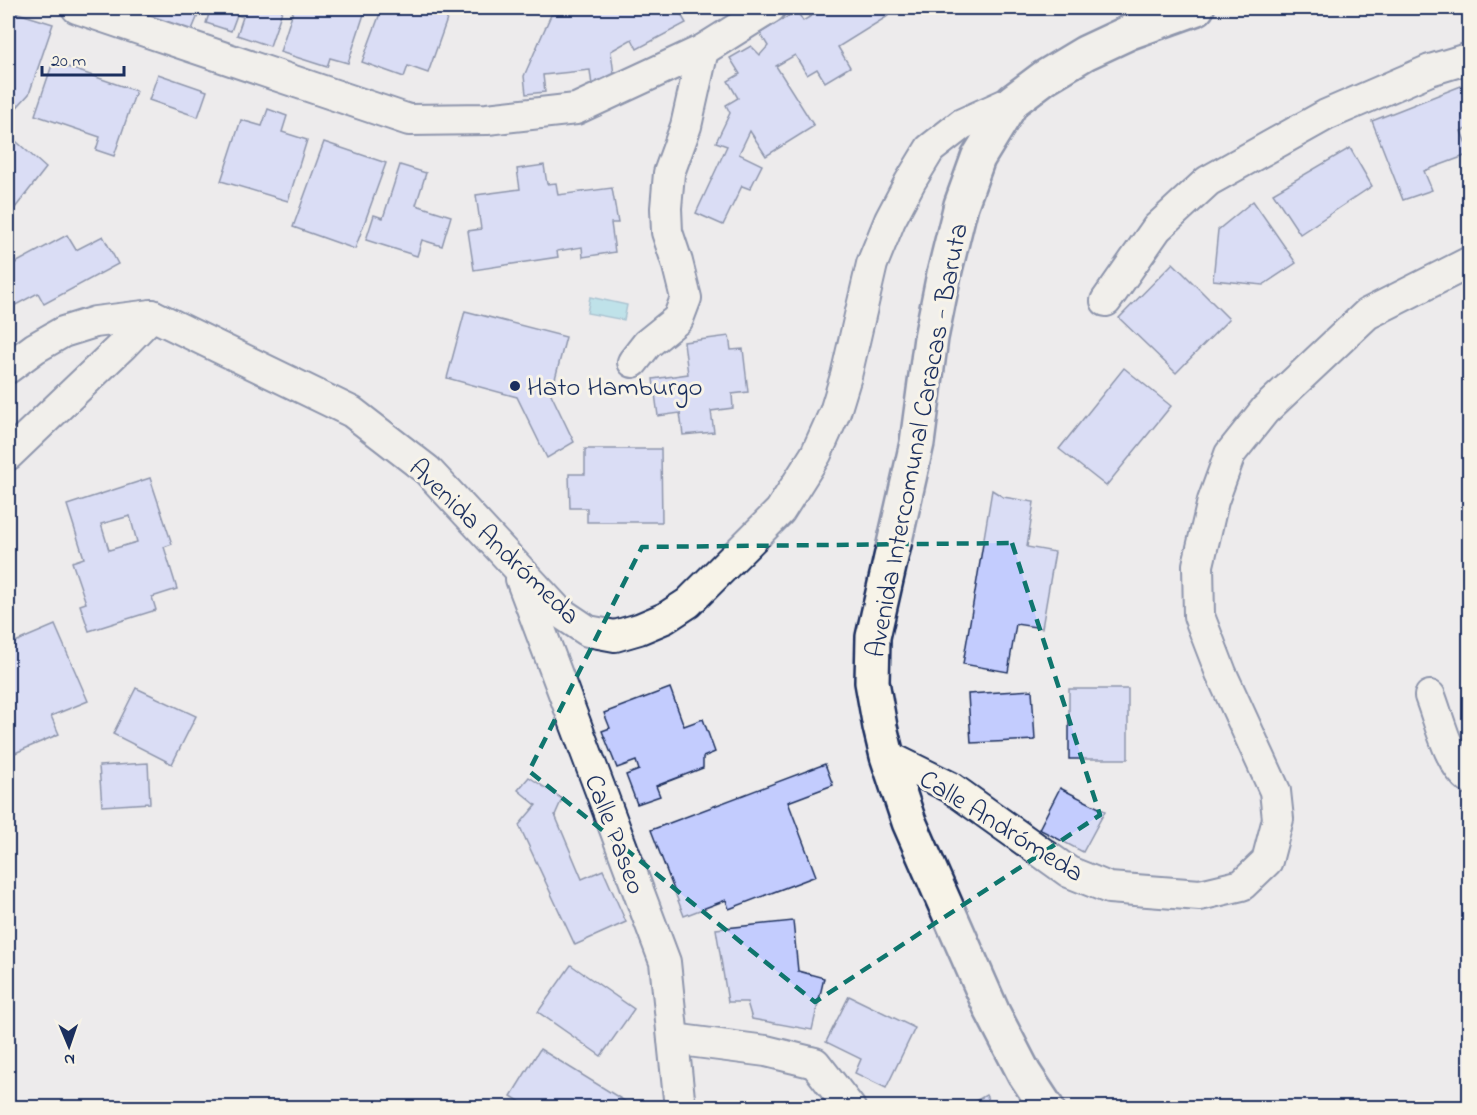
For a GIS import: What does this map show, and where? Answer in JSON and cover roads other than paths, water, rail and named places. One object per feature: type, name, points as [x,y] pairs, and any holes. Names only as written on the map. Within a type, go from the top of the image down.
[{"type":"street","points":[[77,8],[409,120],[487,119],[576,109],[703,50],[770,8]]},
{"type":"street","name":"Avenida Intercomunal Caracas - Baruta","points":[[1047,1107],[1024,1072],[992,1011],[909,822],[887,756],[872,682],[873,637],[917,443],[931,338],[961,205],[978,158],[1013,101],[1045,77],[1085,53],[1197,8]]},
{"type":"street","points":[[633,362],[647,344],[678,319],[686,298],[677,262],[666,232],[666,208],[669,173],[686,126],[703,50]]},
{"type":"street","points":[[1106,301],[1157,228],[1208,182],[1326,115],[1430,70],[1470,58]]},
{"type":"street","name":"Avenida Andrómeda","points":[[152,315],[352,412],[427,471],[558,611],[588,631],[615,636],[665,618],[688,603],[780,511],[816,454],[835,412],[846,376],[872,264],[890,220],[910,182],[930,149],[962,124],[1013,101]]},
{"type":"street","name":"Calle Andrómeda","points":[[887,756],[950,787],[1069,872],[1109,888],[1200,896],[1242,885],[1268,861],[1278,819],[1275,791],[1221,673],[1199,616],[1198,566],[1213,501],[1230,454],[1265,410],[1367,314],[1470,262]]},
{"type":"street","points":[[8,368],[35,348],[63,332],[95,322],[152,315]]},
{"type":"street","points":[[8,455],[152,315]]},
{"type":"street","name":"Calle Paseo","points":[[516,568],[665,962],[680,1107]]},
{"type":"street","points":[[1430,696],[1453,756],[1464,774],[1470,779]]},
{"type":"street","points":[[673,1040],[766,1051],[815,1063],[850,1107]]},
{"type":"water","points":[[590,297],[627,305],[624,320],[587,313]]},
{"type":"place","name":"Hato Hamburgo","points":[[515,386]]}]
